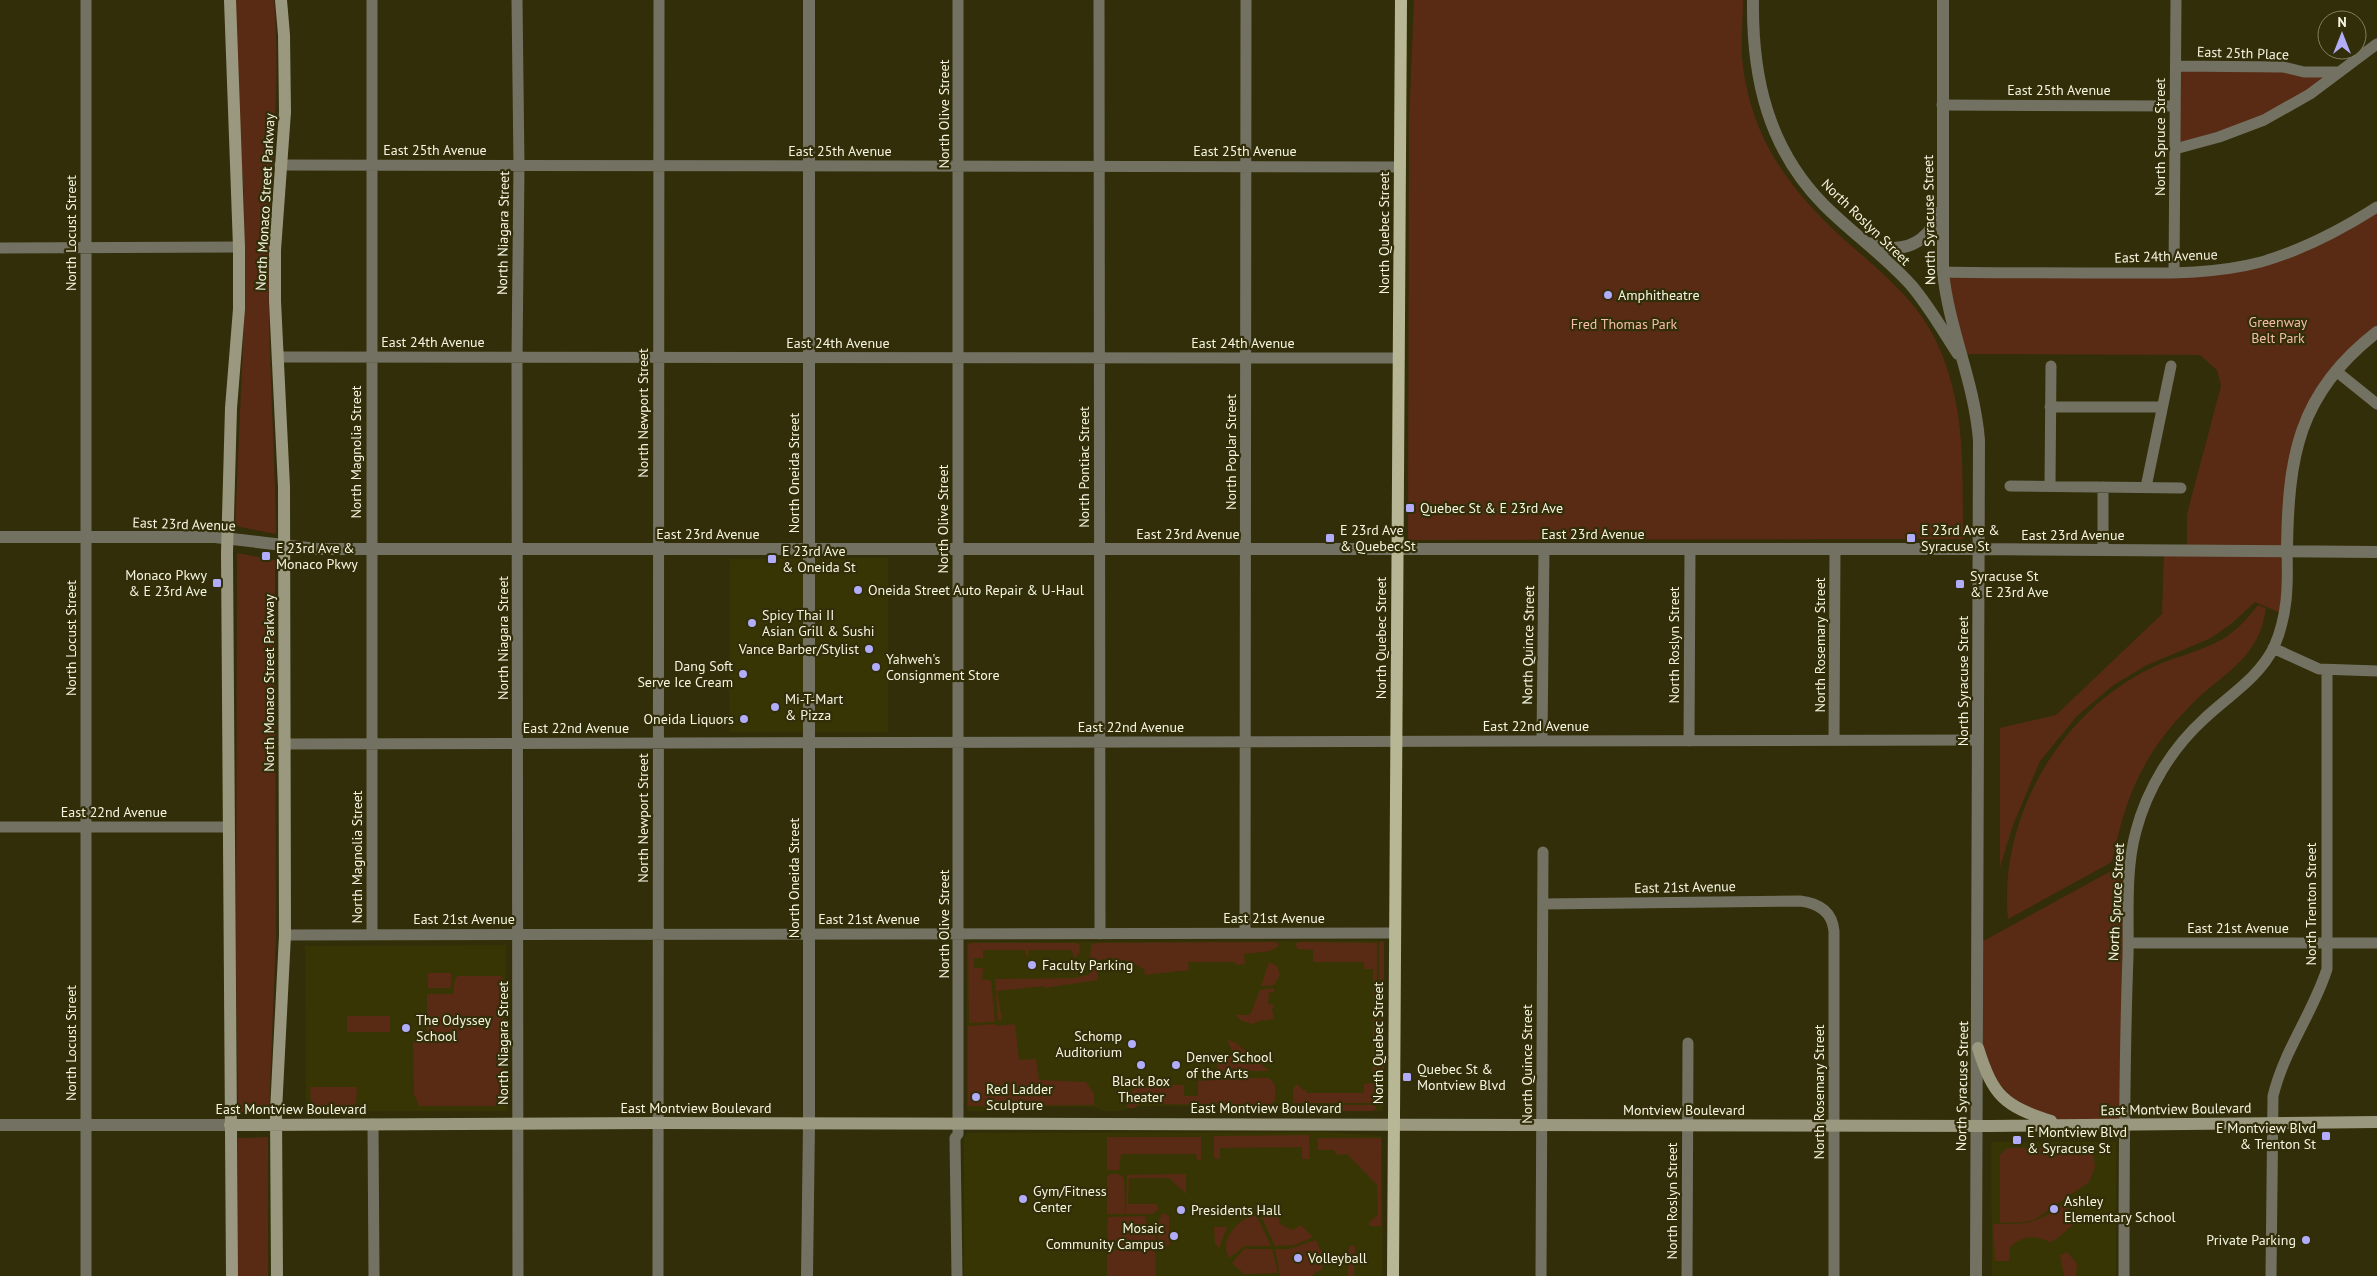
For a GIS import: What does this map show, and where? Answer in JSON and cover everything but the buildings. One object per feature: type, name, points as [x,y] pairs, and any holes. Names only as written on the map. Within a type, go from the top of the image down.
[{"type":"main road","name":"North Monaco Street Parkway","points":[[230,0],[229,32],[238,167],[240,247],[239,310],[231,408],[227,538],[227,827],[232,1276]]},
{"type":"main road","name":"North Monaco Street Parkway","points":[[277,1276],[276,1124],[284,934],[283,470],[275,250],[284,112],[284,35],[280,0]]},
{"type":"main road","name":"North Quebec Street","points":[[1393,1276],[1396,549],[1401,0]]},
{"type":"main road","points":[[1978,1048],[1989,1079],[2002,1098],[2026,1113],[2063,1125]]},
{"type":"main road","name":"East Montview Boulevard","points":[[1976,1126],[2377,1122]]},
{"type":"main road","name":"East Montview Boulevard","points":[[230,1125],[518,1123],[1393,1123]]},
{"type":"main road","name":"Montview Boulevard","points":[[1393,1123],[1976,1126]]},
{"type":"street","name":"North Locust Street","points":[[86,0],[86,1276]]},
{"type":"street","name":"North Magnolia Street","points":[[372,0],[372,934]]},
{"type":"street","name":"North Niagara Street","points":[[517,0],[519,166],[517,358],[518,1276]]},
{"type":"street","name":"North Newport Street","points":[[658,0],[658,1276]]},
{"type":"street","name":"North Oneida Street","points":[[807,1276],[809,1124],[809,0]]},
{"type":"street","name":"North Olive Street","points":[[957,1276],[955,1138],[958,1134],[959,934],[958,0]]},
{"type":"street","name":"North Pontiac Street","points":[[1099,0],[1100,934]]},
{"type":"street","name":"North Poplar Street","points":[[1245,933],[1246,0]]},
{"type":"street","name":"North Roslyn Street","points":[[1753,0],[1756,68],[1764,104],[1780,142],[1809,188],[1824,205],[1886,260],[1920,297],[1966,368]]},
{"type":"street","name":"North Syracuse Street","points":[[1943,0],[1943,272],[1950,311],[1975,404],[1978,434],[1976,1276]]},
{"type":"street","name":"North Spruce Street","points":[[2174,273],[2176,0]]},
{"type":"street","points":[[2175,149],[2219,137],[2264,120],[2310,94],[2377,44]]},
{"type":"street","name":"East 25th Place","points":[[2176,66],[2283,67],[2304,72],[2338,72]]},
{"type":"street","name":"East 25th Avenue","points":[[1942,105],[2175,106]]},
{"type":"street","name":"East 25th Avenue","points":[[280,165],[1399,166]]},
{"type":"street","name":"East 24th Avenue","points":[[1943,272],[2174,273],[2220,270],[2276,257],[2323,238],[2377,206]]},
{"type":"street","points":[[1864,242],[1889,248],[1913,245],[1931,231],[1942,208]]},
{"type":"street","points":[[0,248],[240,247]]},
{"type":"street","points":[[2287,551],[2288,492],[2296,447],[2312,409],[2336,371],[2359,347],[2377,332]]},
{"type":"street","name":"East 24th Avenue","points":[[278,357],[1399,358]]},
{"type":"street","points":[[2050,366],[2050,486]]},
{"type":"street","points":[[2146,487],[2171,366]]},
{"type":"street","points":[[2336,371],[2377,404]]},
{"type":"street","points":[[2050,407],[2162,407]]},
{"type":"street","points":[[2010,486],[2181,488]]},
{"type":"street","points":[[2103,487],[2103,550]]},
{"type":"street","name":"East 23rd Avenue","points":[[0,537],[227,538],[284,547],[371,549],[1978,549],[2377,552]]},
{"type":"street","name":"North Quince Street","points":[[1542,741],[1544,549]]},
{"type":"street","name":"North Roslyn Street","points":[[1689,741],[1690,549]]},
{"type":"street","name":"North Rosemary Street","points":[[1834,740],[1835,549]]},
{"type":"street","name":"North Spruce Street","points":[[2124,1276],[2124,1124],[2128,943],[2131,860],[2136,832],[2146,801],[2163,769],[2182,742],[2201,721],[2246,684],[2263,664],[2273,648],[2286,610],[2288,592],[2287,551]]},
{"type":"street","points":[[2273,648],[2309,667],[2327,671],[2377,671]]},
{"type":"street","name":"North Trenton Street","points":[[2271,1276],[2271,1122],[2273,1096],[2279,1072],[2322,985],[2327,969],[2327,671]]},
{"type":"street","name":"East 22nd Avenue","points":[[284,744],[1978,740]]},
{"type":"street","name":"East 22nd Avenue","points":[[0,828],[227,827]]},
{"type":"street","name":"North Quince Street","points":[[1541,1276],[1543,852]]},
{"type":"street","name":"East 21st Avenue","points":[[1543,904],[1800,901],[1810,902],[1825,910]]},
{"type":"street","name":"North Rosemary Street","points":[[1825,910],[1830,916],[1834,931],[1834,1276]]},
{"type":"street","name":"East 21st Avenue","points":[[284,934],[1394,933]]},
{"type":"street","name":"East 21st Avenue","points":[[2128,943],[2377,943]]},
{"type":"street","name":"North Roslyn Street","points":[[1687,1276],[1688,1043]]},
{"type":"street","points":[[373,1124],[374,1276]]},
{"type":"street","name":"East Montview Boulevard","points":[[0,1126],[230,1125]]},
{"type":"shaded area","points":[[888,558],[888,732],[729,732],[730,559]]},
{"type":"shaded area","name":"Denver School of the Arts","points":[[1382,941],[1384,943],[1383,1111],[1259,1111],[1247,1106],[1139,1106],[1120,1111],[1104,1111],[1095,1107],[1010,1107],[1000,1111],[969,1111],[967,1109],[967,943],[969,942]]},
{"type":"shaded area","name":"The Odyssey School","points":[[506,945],[507,1111],[306,1111],[305,946]]},
{"type":"shaded area","name":"Mosaic Community Campus","points":[[1325,1132],[1382,1136],[1383,1276],[964,1276],[964,1137],[968,1133]]},
{"type":"shaded area","name":"Ashley Elementary School","points":[[1991,1142],[2116,1142],[2116,1276],[1992,1276]]},
{"type":"green space","points":[[236,0],[274,0],[276,94],[269,285],[276,534],[235,526],[245,299],[244,196],[236,78]]},
{"type":"green space","name":"Fred Thomas Park","points":[[1414,0],[1743,0],[1742,57],[1754,115],[1765,141],[1795,188],[1813,209],[1879,270],[1912,304],[1930,329],[1947,367],[1954,391],[1961,439],[1963,539],[1408,540],[1409,123]]},
{"type":"green space","points":[[2176,66],[2338,72],[2287,108],[2175,149]]},
{"type":"green space","name":"Greenway Belt Park","points":[[2377,206],[2377,332],[2336,371],[2301,435],[2285,615],[2255,602],[2231,624],[2211,638],[2145,666],[2112,686],[2077,716],[2040,761],[2013,825],[2000,867],[2000,728],[2056,715],[2162,614],[2164,551],[2187,550],[2187,514],[2221,386],[2217,370],[2200,355],[1962,354],[1943,272],[2174,273],[2259,262]]},
{"type":"green space","points":[[237,553],[275,560],[276,937],[269,1112],[238,1112],[236,960]]},
{"type":"green space","points":[[2258,605],[2266,608],[2265,615],[2262,626],[2249,651],[2230,671],[2189,707],[2159,742],[2147,760],[2130,797],[2112,862],[2008,919],[2007,881],[2013,844],[2024,808],[2041,773],[2062,742],[2088,713],[2117,689],[2149,669],[2223,639],[2242,624]]},
{"type":"green space","points":[[2131,860],[2124,1124],[2063,1125],[2026,1113],[1984,1067],[1978,944]]},
{"type":"green space","points":[[1382,941],[1384,943],[1384,1106],[1381,1106],[1379,1100],[1379,943]]},
{"type":"green space","points":[[1276,942],[1279,946],[1270,951],[1244,954],[1245,964],[1236,965],[1235,962],[1188,962],[1189,970],[1144,975],[1145,970],[1127,961],[1109,958],[1102,959],[1096,961],[1098,980],[1044,988],[1044,986],[997,991],[1002,1020],[998,1020],[995,979],[1075,978],[1088,975],[1094,969],[1087,961],[1090,957],[1091,945],[1095,943]]},
{"type":"green space","points":[[1299,942],[1377,943],[1377,1099],[1375,1103],[1293,1103],[1293,1089],[1297,1084],[1303,1090],[1306,1090],[1307,1093],[1364,1093],[1364,1084],[1373,1083],[1373,969],[1364,969],[1364,962],[1313,962],[1313,950],[1298,949],[1295,944]]},
{"type":"green space","points":[[970,943],[1076,943],[1080,945],[1079,954],[1074,958],[1072,950],[1029,950],[1027,958],[1025,950],[983,950],[983,958],[974,958],[974,968],[983,968],[982,979],[991,981],[995,1020],[994,1022],[969,1023],[968,945]]},
{"type":"green space","points":[[1269,962],[1277,966],[1280,975],[1274,985],[1261,986]]},
{"type":"green space","points":[[428,973],[451,973],[451,986],[449,988],[428,988]]},
{"type":"green space","points":[[458,976],[500,976],[504,979],[503,1106],[419,1106],[414,1094],[413,1042],[427,1042],[427,994],[453,994],[455,979]]},
{"type":"green space","points":[[1274,988],[1274,992],[1269,992],[1268,1004],[1274,1005],[1272,1009],[1274,1019],[1259,1021],[1253,1024],[1242,1021],[1235,1015],[1250,1015],[1260,990]]},
{"type":"green space","points":[[347,1016],[390,1016],[390,1032],[347,1032]]},
{"type":"green space","points":[[995,1024],[996,1026],[1015,1024],[1019,1060],[1036,1059],[1039,1080],[1086,1082],[1094,1094],[1094,1105],[968,1106],[968,1026]]},
{"type":"green space","points":[[1227,1040],[1235,1042],[1269,1071],[1217,1071],[1217,1057],[1235,1056]]},
{"type":"green space","points":[[1269,1078],[1275,1085],[1275,1101],[1270,1105],[1140,1104],[1134,1108],[1127,1108],[1126,1099],[1137,1085],[1184,1085],[1184,1096],[1198,1096],[1198,1081]]},
{"type":"green space","points":[[310,1087],[357,1087],[356,1103],[349,1107],[315,1106],[311,1101]]},
{"type":"green space","points":[[1308,1105],[1373,1105],[1377,1107],[1373,1111],[1298,1111],[1296,1109],[1296,1107]]},
{"type":"green space","points":[[1309,1135],[1310,1159],[1302,1159],[1302,1147],[1220,1148],[1220,1160],[1214,1157],[1214,1136]]},
{"type":"green space","points":[[268,1137],[268,1276],[238,1276],[238,1138]]},
{"type":"green space","points":[[1107,1137],[1201,1137],[1201,1160],[1197,1160],[1196,1154],[1121,1154],[1119,1170],[1107,1170]]},
{"type":"green space","points":[[1317,1138],[1381,1138],[1381,1226],[1369,1226],[1369,1222],[1378,1215],[1377,1185],[1347,1154],[1337,1155],[1334,1150],[1318,1150]]},
{"type":"green space","points":[[2092,1147],[2095,1167],[2089,1182],[2034,1220],[2000,1223],[2000,1155],[2007,1148]]},
{"type":"green space","points":[[1119,1174],[1124,1178],[1125,1214],[1107,1214],[1107,1176]]},
{"type":"green space","points":[[1186,1174],[1186,1194],[1169,1178],[1129,1178],[1128,1204],[1156,1204],[1159,1209],[1152,1214],[1126,1214],[1127,1175]]},
{"type":"green space","points":[[2066,1201],[2069,1213],[2075,1223],[2055,1240],[2050,1242],[2034,1237],[2025,1238],[2010,1247],[2009,1261],[1995,1261],[1993,1224],[2032,1222],[2047,1215]]},
{"type":"green space","points":[[1163,1213],[1169,1216],[1169,1246],[1158,1244],[1159,1220]]},
{"type":"green space","points":[[1262,1214],[1278,1216],[1280,1224],[1293,1230],[1301,1225],[1313,1237],[1295,1245],[1275,1246],[1261,1216]]},
{"type":"green space","points":[[1256,1215],[1271,1246],[1245,1246],[1229,1258],[1226,1251],[1228,1237],[1243,1220]]},
{"type":"green space","points":[[1145,1216],[1146,1222],[1150,1227],[1156,1227],[1155,1246],[1107,1246],[1108,1217]]},
{"type":"green space","points":[[1214,1227],[1227,1227],[1219,1248],[1215,1243]]},
{"type":"green space","points":[[1315,1240],[1322,1255],[1323,1263],[1321,1270],[1312,1276],[1280,1276],[1275,1249],[1290,1249]]},
{"type":"green space","points":[[1349,1246],[1355,1246],[1354,1276],[1348,1276]]},
{"type":"green space","points":[[1244,1249],[1272,1249],[1278,1273],[1244,1274],[1232,1263]]},
{"type":"green space","points":[[1107,1250],[1155,1250],[1156,1276],[1107,1276]]},
{"type":"green space","points":[[2067,1252],[2077,1264],[2076,1276],[2064,1276],[2060,1255]]},
{"type":"place","name":"Amphitheatre","points":[[1608,295]]},
{"type":"place","name":"Quebec St & E 23rd Ave","points":[[1410,508]]},
{"type":"place","name":"E 23rd Ave & Quebec St","points":[[1330,538]]},
{"type":"place","name":"E 23rd Ave & Syracuse St","points":[[1911,538]]},
{"type":"place","name":"E 23rd Ave & Monaco Pkwy","points":[[266,556]]},
{"type":"place","name":"E 23rd Ave & Oneida St","points":[[772,559]]},
{"type":"place","name":"Monaco Pkwy & E 23rd Ave","points":[[217,583]]},
{"type":"place","name":"Syracuse St & E 23rd Ave","points":[[1960,584]]},
{"type":"place","name":"Oneida Street Auto Repair & U-Haul","points":[[858,590]]},
{"type":"place","name":"Spicy Thai II Asian Grill & Sushi","points":[[752,623]]},
{"type":"place","name":"Vance Barber/Stylist","points":[[869,649]]},
{"type":"place","name":"Yahweh's Consignment Store","points":[[876,667]]},
{"type":"place","name":"Dang Soft Serve Ice Cream","points":[[743,674]]},
{"type":"place","name":"Mi-T-Mart & Pizza","points":[[775,707]]},
{"type":"place","name":"Oneida Liquors","points":[[744,719]]},
{"type":"place","name":"Faculty Parking","points":[[1032,965]]},
{"type":"place","name":"The Odyssey School","points":[[406,1028]]},
{"type":"place","name":"Schomp Auditorium","points":[[1132,1044]]},
{"type":"place","name":"Black Box Theater","points":[[1141,1065]]},
{"type":"place","name":"Denver School of the Arts","points":[[1176,1065]]},
{"type":"place","name":"Quebec St & Montview Blvd","points":[[1407,1077]]},
{"type":"place","name":"Red Ladder Sculpture","points":[[976,1097]]},
{"type":"place","name":"E Montview Blvd & Trenton St","points":[[2326,1136]]},
{"type":"place","name":"E Montview Blvd & Syracuse St","points":[[2017,1140]]},
{"type":"place","name":"Gym/Fitness Center","points":[[1023,1199]]},
{"type":"place","name":"Ashley Elementary School","points":[[2054,1209]]},
{"type":"place","name":"Presidents Hall","points":[[1181,1210]]},
{"type":"place","name":"Mosaic Community Campus","points":[[1174,1236]]},
{"type":"place","name":"Private Parking","points":[[2306,1240]]},
{"type":"place","name":"Volleyball","points":[[1298,1258]]}]
